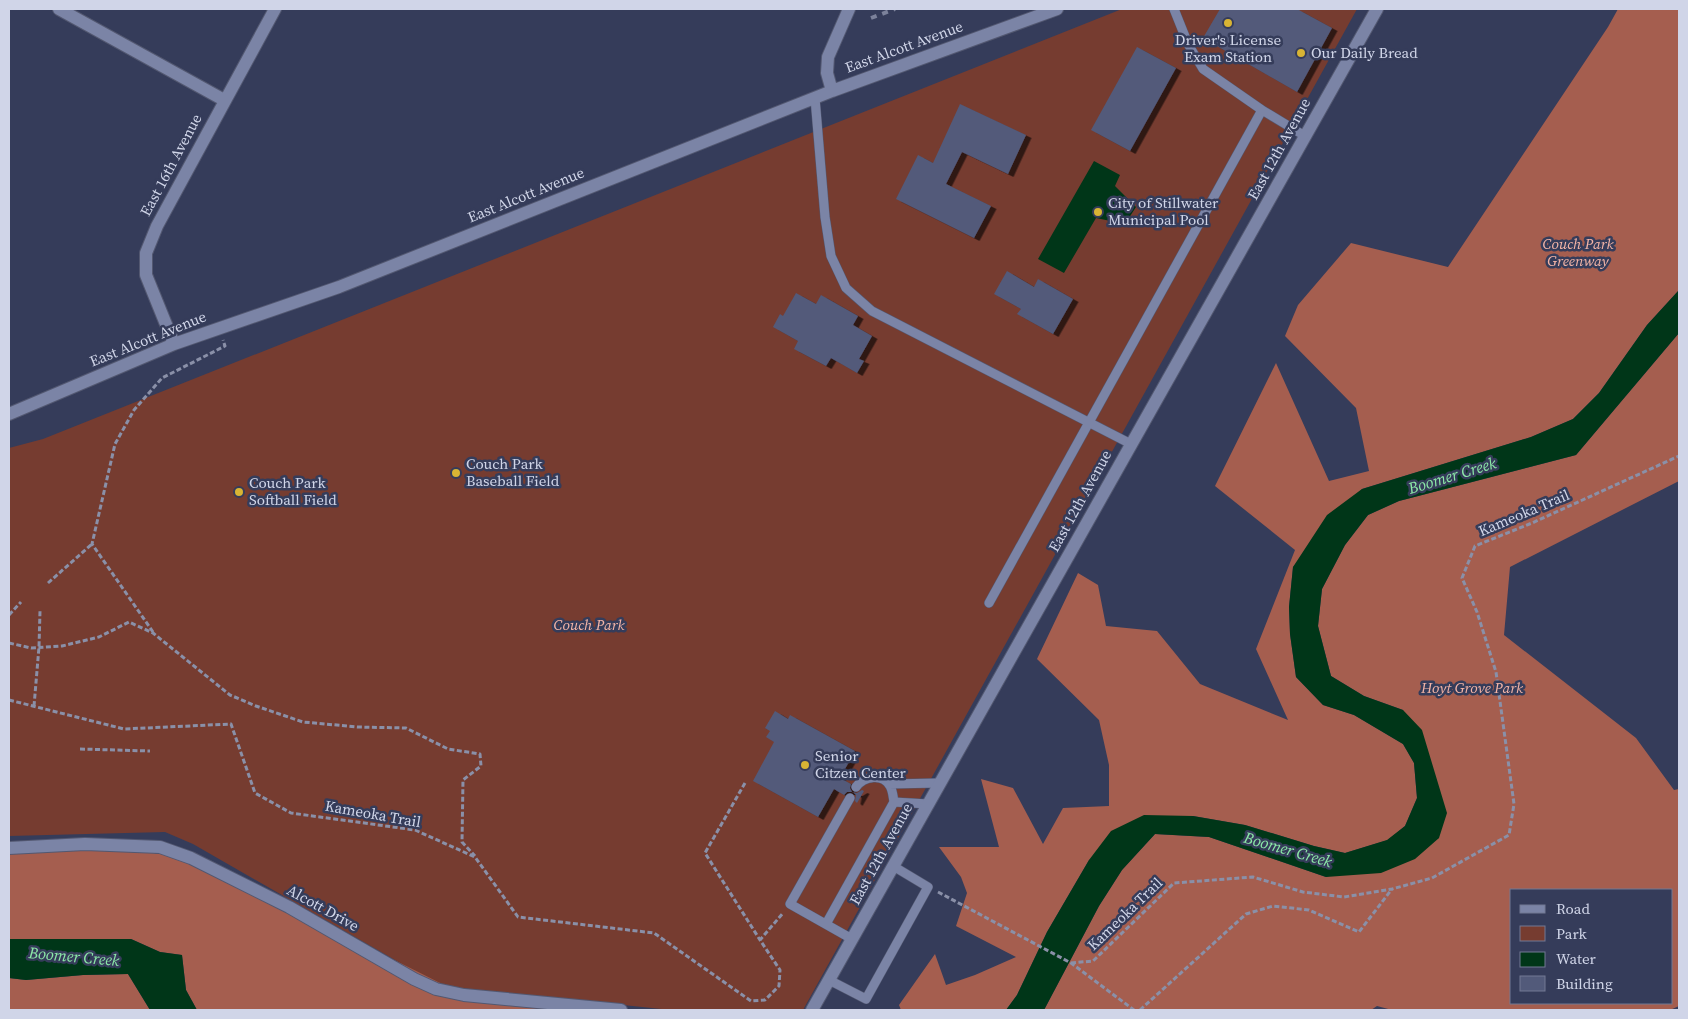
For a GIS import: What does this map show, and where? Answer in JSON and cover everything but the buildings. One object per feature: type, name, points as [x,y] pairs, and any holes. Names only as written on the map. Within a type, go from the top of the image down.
[{"type":"street","points":[[59,9],[224,100]]},
{"type":"street","name":"East 16th Avenue","points":[[174,344],[146,275],[146,253],[157,226],[275,9]]},
{"type":"street","name":"East Alcott Avenue","points":[[9,414],[174,344],[339,287],[832,91],[1058,9]]},
{"type":"street","name":"East 12th Avenue","points":[[812,1010],[1377,9]]},
{"type":"street","points":[[832,91],[827,73],[828,57],[846,10]]},
{"type":"street","name":"Alcott Drive","points":[[9,848],[85,844],[160,847],[191,858],[289,907],[414,979],[436,989],[464,995],[621,1010]]},
{"type":"lane","points":[[1174,9],[1188,44],[1203,69],[1262,110],[1305,136]]},
{"type":"lane","points":[[815,98],[825,217],[832,256],[846,288],[872,311],[1088,424],[1131,444]]},
{"type":"lane","points":[[989,603],[1262,110]]},
{"type":"lane","points":[[856,787],[862,780],[870,777],[882,778],[890,784],[939,784]]},
{"type":"lane","points":[[826,924],[894,802],[890,784]]},
{"type":"lane","points":[[850,798],[790,904],[852,938]]},
{"type":"lane","points":[[894,802],[928,804]]},
{"type":"lane","points":[[829,980],[866,999],[928,886],[893,866]]},
{"type":"path","points":[[48,583],[92,544],[115,444],[134,410],[162,378],[225,346],[219,329]]},
{"type":"path","name":"Kameoka Trail","points":[[1071,964],[1093,961],[1174,883],[1253,877],[1303,892],[1344,897],[1392,889],[1432,878],[1509,835],[1514,804],[1496,672],[1477,612],[1462,578],[1475,546],[1532,523],[1679,456]]},
{"type":"path","points":[[92,544],[153,633]]},
{"type":"path","points":[[9,616],[21,602]]},
{"type":"path","points":[[34,706],[40,611]]},
{"type":"path","points":[[9,643],[31,648],[62,646],[99,637],[129,622],[153,633],[230,695],[256,706],[303,722],[358,727],[406,728],[448,748],[480,754],[481,766],[463,780],[462,842],[518,917],[654,933],[751,1001],[765,1000],[779,986],[780,970],[705,853],[746,783]]},
{"type":"path","name":"Kameoka Trail","points":[[9,700],[124,729],[231,724],[255,793],[291,813],[415,830],[475,857]]},
{"type":"path","points":[[80,749],[150,751]]},
{"type":"path","points":[[928,886],[1071,964],[1134,1010]]},
{"type":"path","points":[[1140,1010],[1246,914],[1273,906],[1310,910],[1359,932],[1392,889]]},
{"type":"path","points":[[760,940],[790,904]]},
{"type":"green space","name":"Couch Park","points":[[1122,9],[1357,9],[803,1010],[671,1010],[451,987],[435,983],[193,844],[165,832],[9,836],[9,448],[43,439]]},
{"type":"green space","name":"Couch Park Greenway","points":[[1618,9],[1679,9],[1679,290],[1647,325],[1599,393],[1573,419],[1531,437],[1362,489],[1293,567],[1289,607],[1290,634],[1296,677],[1323,705],[1354,715],[1403,744],[1414,763],[1417,798],[1405,826],[1388,840],[1345,853],[1314,846],[1245,825],[1193,816],[1089,860],[1047,932],[1017,995],[1006,1010],[901,1010],[899,1005],[935,954],[946,985],[1016,957],[956,926],[967,893],[961,877],[939,847],[999,847],[981,779],[1013,788],[1043,844],[1063,808],[1109,806],[1109,765],[1099,720],[1037,659],[1078,573],[1098,585],[1106,626],[1157,631],[1200,684],[1288,720],[1256,649],[1295,550],[1215,486],[1276,363],[1329,481],[1369,471],[1356,408],[1285,336],[1298,305],[1351,243],[1448,267],[1608,27]]},
{"type":"green space","name":"Hoyt Grove Park","points":[[1679,333],[1679,481],[1510,567],[1504,635],[1636,738],[1674,790],[1679,789],[1679,1006],[1670,1010],[1392,1010],[1377,1006],[1371,1010],[1044,1010],[1099,906],[1122,870],[1155,834],[1209,837],[1326,877],[1439,838],[1403,710],[1364,696],[1331,676],[1318,626],[1322,589],[1345,545],[1368,515],[1399,501],[1576,455]]},
{"type":"green space","points":[[85,844],[191,858],[464,995],[567,1010],[197,1010],[186,990],[182,955],[160,952],[131,939],[9,939],[9,848]]},
{"type":"green space","points":[[128,974],[150,1010],[9,1010],[9,978],[26,980],[83,975]]},
{"type":"water","name":"City of Stillwater Municipal Pool","points":[[1094,161],[1120,175],[1115,186],[1136,207],[1125,224],[1096,218],[1064,273],[1038,259]]},
{"type":"water","name":"Boomer Creek","points":[[1679,290],[1679,333],[1576,455],[1399,501],[1368,515],[1345,545],[1322,589],[1318,626],[1331,676],[1364,696],[1403,710],[1422,730],[1447,813],[1439,838],[1415,859],[1381,873],[1326,877],[1209,837],[1155,834],[1122,870],[1099,906],[1044,1010],[1006,1010],[1017,995],[1047,932],[1089,860],[1111,831],[1144,815],[1193,816],[1245,825],[1314,846],[1345,853],[1387,840],[1405,826],[1417,798],[1414,763],[1403,744],[1354,715],[1323,705],[1296,677],[1290,634],[1289,607],[1293,567],[1327,515],[1362,489],[1531,437],[1573,419],[1599,393],[1647,325]]},
{"type":"water","name":"Boomer Creek","points":[[9,939],[131,939],[160,952],[182,955],[186,990],[197,1010],[150,1010],[128,974],[83,975],[26,980],[9,978]]},
{"type":"railway","points":[[871,18],[895,9]]},
{"type":"place","name":"Driver's License Exam Station","points":[[1228,23]]},
{"type":"place","name":"Our Daily Bread","points":[[1301,53]]},
{"type":"place","name":"City of Stillwater Municipal Pool","points":[[1098,212]]},
{"type":"place","name":"Couch Park Baseball Field","points":[[456,473]]},
{"type":"place","name":"Couch Park Softball Field","points":[[239,492]]},
{"type":"place","name":"Senior Citzen Center","points":[[805,765]]}]
